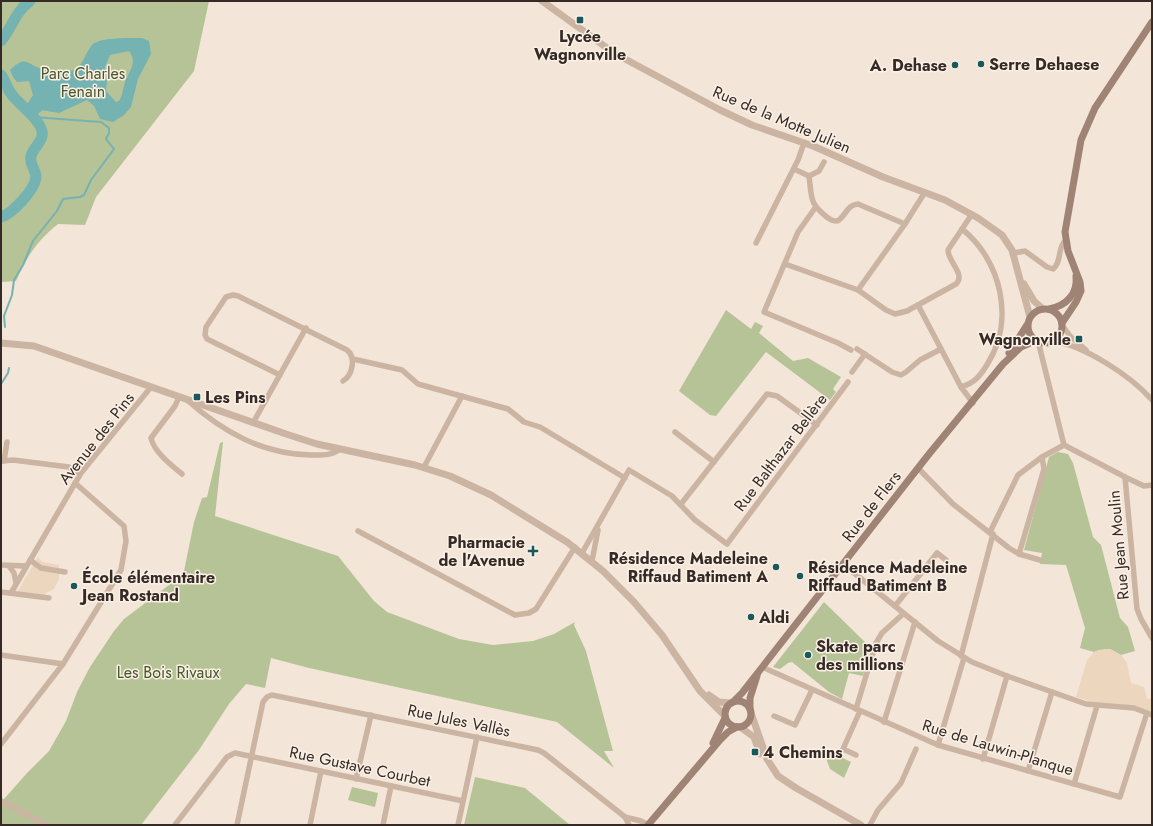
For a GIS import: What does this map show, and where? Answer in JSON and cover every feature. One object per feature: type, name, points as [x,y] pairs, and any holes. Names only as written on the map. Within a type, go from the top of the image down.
[{"type":"main road","points":[[1076,274],[1076,284],[1072,296],[1062,305],[1035,312],[1029,320],[1029,332],[1037,341],[1045,343],[1052,341],[1059,335],[1062,324],[1080,294],[1081,285],[1065,241],[1066,223],[1075,171],[1085,129],[1098,103],[1152,22]]},
{"type":"main road","points":[[1046,309],[1058,314],[1062,324]]},
{"type":"main road","name":"Rue de Flers","points":[[732,702],[762,667],[918,468],[973,403],[1003,364],[1029,320]]},
{"type":"main road","name":"Rue de Flers","points":[[1003,364],[1018,350],[1037,341]]},
{"type":"main road","name":"Rue de Flers","points":[[750,711],[753,685],[762,667]]},
{"type":"main road","points":[[648,825],[728,732],[748,722],[750,711],[742,702],[732,702],[726,709],[725,717],[716,739],[698,766]]},
{"type":"main road","points":[[725,717],[730,724],[738,727]]},
{"type":"street","name":"Rue de la Motte Julien","points":[[542,1],[614,53],[695,97],[752,124],[804,143],[925,192],[972,214],[1002,235],[1014,253],[1021,278],[1029,320]]},
{"type":"street","points":[[756,243],[794,169],[804,143]]},
{"type":"street","points":[[808,176],[819,171],[824,162]]},
{"type":"street","points":[[794,169],[808,176]]},
{"type":"street","points":[[808,176],[815,208],[830,220],[835,222],[841,218],[850,206],[858,204],[905,224]]},
{"type":"street","points":[[858,290],[905,224],[925,192]]},
{"type":"street","points":[[815,208],[800,229],[764,312],[865,354],[892,372],[901,375],[920,360],[941,349]]},
{"type":"street","points":[[785,264],[858,290],[892,313],[902,313],[956,284],[960,280],[960,276],[948,252],[972,214]]},
{"type":"street","points":[[961,387],[976,380],[990,360],[999,337],[1002,313],[998,284],[991,264],[979,246],[962,229]]},
{"type":"street","points":[[1014,253],[1025,251],[1047,267],[1053,269],[1057,264],[1060,247],[1065,241]]},
{"type":"street","name":"Rue de la Motte Julien","points":[[1021,278],[1030,296],[1046,309]]},
{"type":"street","points":[[280,375],[209,341],[205,335],[206,327],[222,301],[228,296],[233,295],[306,328],[347,350],[353,359],[402,370],[406,372],[416,383],[508,409],[524,422],[537,425],[625,478]]},
{"type":"street","points":[[918,305],[961,387],[973,403]]},
{"type":"street","points":[[1062,324],[1070,336],[1096,358]]},
{"type":"street","points":[[253,423],[306,328]]},
{"type":"street","points":[[938,745],[962,657],[991,533],[1015,478],[1026,467],[1042,456],[1064,445],[1037,341]]},
{"type":"street","points":[[1052,341],[1067,343],[1096,358],[1133,382],[1152,400]]},
{"type":"street","points":[[3,344],[34,346],[302,439],[340,449],[424,467],[464,482],[491,495],[575,547],[623,590],[655,626],[704,695],[725,717]]},
{"type":"street","points":[[852,372],[865,354]]},
{"type":"street","points":[[344,381],[349,375],[353,359]]},
{"type":"street","name":"Rue Balthazar Bellère","points":[[681,504],[695,520],[727,544],[848,382]]},
{"type":"street","name":"Avenue des Pins","points":[[10,593],[79,476],[151,387]]},
{"type":"street","points":[[582,553],[629,470],[665,491],[681,504],[767,394],[777,396],[817,425]]},
{"type":"street","points":[[424,467],[462,396]]},
{"type":"street","points":[[179,397],[175,406],[151,438],[153,444],[164,457],[182,474]]},
{"type":"street","points":[[187,400],[236,436],[264,448],[295,454],[329,454],[340,449]]},
{"type":"street","points":[[675,432],[714,462]]},
{"type":"street","points":[[7,442],[3,461],[69,467],[79,476]]},
{"type":"street","name":"Rue Jean Moulin","points":[[1064,445],[1125,477],[1137,609],[1152,638]]},
{"type":"street","points":[[1019,554],[1044,468],[1042,456]]},
{"type":"street","points":[[918,468],[953,504],[991,533],[1019,554],[1040,560]]},
{"type":"street","points":[[1125,477],[1144,486],[1152,486]]},
{"type":"street","points":[[1,744],[63,664],[121,570],[126,541],[126,532],[122,524],[75,483]]},
{"type":"street","points":[[592,561],[600,523]]},
{"type":"street","points":[[358,531],[515,615],[529,613],[536,609],[575,547]]},
{"type":"street","points":[[895,606],[937,553],[946,560]]},
{"type":"street","points":[[30,560],[41,568],[65,572]]},
{"type":"street","points":[[843,564],[903,614],[962,657],[1007,676],[1097,706],[1134,708],[1149,714]]},
{"type":"street","points":[[1,565],[26,566]]},
{"type":"street","points":[[9,566],[16,583]]},
{"type":"street","points":[[1,592],[49,598]]},
{"type":"street","points":[[856,755],[843,749],[858,710],[876,643],[882,633],[903,614]]},
{"type":"street","points":[[884,722],[914,622]]},
{"type":"street","points":[[1,655],[63,664]]},
{"type":"street","name":"Rue de Lauwin-Planque","points":[[762,667],[938,745],[1120,797],[1149,714]]},
{"type":"street","points":[[983,759],[1007,676]]},
{"type":"street","points":[[692,678],[714,699],[721,702],[732,702]]},
{"type":"street","points":[[774,716],[795,725],[812,690]]},
{"type":"street","points":[[1028,771],[1052,692]]},
{"type":"street","name":"Rue Jules Vallès","points":[[252,757],[263,702],[267,697],[274,695],[535,749],[544,753],[625,817],[641,821],[648,825]]},
{"type":"street","points":[[1074,784],[1097,706]]},
{"type":"street","points":[[750,711],[767,759],[778,776],[796,788],[862,825]]},
{"type":"street","points":[[356,778],[371,715]]},
{"type":"street","points":[[738,727],[753,735],[766,766],[781,784],[856,825]]},
{"type":"street","points":[[458,825],[477,737]]},
{"type":"street","points":[[870,825],[878,810],[901,783],[916,749]]},
{"type":"street","name":"Rue Gustave Courbet","points":[[175,825],[229,756],[235,753],[463,801]]},
{"type":"street","points":[[237,825],[252,757]]},
{"type":"street","points":[[310,825],[321,771]]},
{"type":"street","points":[[383,825],[391,786]]},
{"type":"street","points":[[1,801],[47,825]]},
{"type":"street","name":"Rue Jules Vallès","points":[[625,817],[629,825]]},
{"type":"green space","name":"Parc Charles Fenain","points":[[1,1],[209,1],[194,71],[96,197],[85,225],[58,224],[38,243],[16,281],[1,282]]},
{"type":"green space","points":[[726,310],[751,329],[755,322],[763,326],[759,333],[793,361],[808,358],[841,377],[833,389],[836,392],[830,400],[766,352],[716,416],[710,415],[679,391]]},
{"type":"green space","name":"Les Bois Rivaux","points":[[223,442],[215,516],[338,556],[374,601],[387,612],[459,639],[493,645],[533,641],[554,634],[575,622],[574,625],[586,651],[613,751],[604,751],[614,768],[557,722],[309,668],[271,658],[265,688],[246,684],[229,704],[199,750],[141,825],[1,825],[1,805],[4,799],[49,751],[66,721],[77,692],[90,667],[114,631],[124,619],[181,576],[184,571],[194,522],[202,498],[207,497],[220,443]]},
{"type":"green space","points":[[1058,452],[1068,454],[1073,463],[1093,537],[1101,545],[1120,618],[1128,627],[1135,651],[1121,655],[1110,649],[1094,652],[1080,648],[1085,628],[1066,565],[1040,564],[1042,553],[1024,550],[1049,457]]},
{"type":"green space","points":[[824,602],[870,647],[863,676],[849,673],[842,699],[829,692],[792,662],[780,669],[773,667]]},
{"type":"green space","points":[[835,754],[851,762],[844,778],[830,769],[826,758]]},
{"type":"green space","points":[[475,777],[525,788],[570,825],[464,825]]},
{"type":"green space","points":[[352,787],[378,793],[375,807],[348,800]]},
{"type":"shaded area","points":[[38,557],[42,562],[59,565],[59,579],[54,589],[46,593],[44,597],[16,594]]},
{"type":"shaded area","points":[[1110,649],[1121,655],[1127,663],[1131,683],[1144,687],[1147,699],[1152,698],[1152,712],[1118,704],[1093,702],[1076,697],[1087,660],[1094,652]]},
{"type":"water","points":[[142,38],[149,41],[151,54],[138,79],[131,107],[124,115],[113,122],[100,119],[94,106],[87,100],[59,113],[41,110],[31,116],[26,110],[33,95],[29,81],[17,82],[10,70],[19,63],[28,62],[50,71],[70,71],[74,70],[81,64],[90,47],[97,42],[110,39]],"holes":[[[129,51],[132,55],[132,67],[125,82],[120,99],[116,102],[106,91],[107,81],[105,67],[110,55]]]},
{"type":"waterway","points":[[1,41],[17,15],[30,1]]},
{"type":"waterway","points":[[1,75],[11,94],[36,119],[42,132],[41,139],[31,156],[31,161],[36,176],[35,181],[23,200],[6,215],[1,217]]},
{"type":"waterway","points":[[5,327],[4,316],[12,295],[14,280],[23,265],[33,241],[57,211],[63,199],[80,197],[84,195],[91,180],[114,149],[106,139],[109,133],[109,128],[101,122],[33,117],[41,110]]},
{"type":"waterway","points":[[1,384],[8,373],[9,368]]},
{"type":"place","name":"Lycée Wagnonville","points":[[580,20]]},
{"type":"place","name":"Serre Dehaese","points":[[981,64]]},
{"type":"place","name":"A. Dehase","points":[[955,65]]},
{"type":"place","name":"Wagnonville","points":[[1079,339]]},
{"type":"place","name":"Les Pins","points":[[197,397]]},
{"type":"place","name":"Pharmacie de l'Avenue","points":[[533,551]]},
{"type":"place","name":"Résidence Madeleine Riffaud Batiment A","points":[[776,567]]},
{"type":"place","name":"Résidence Madeleine Riffaud Batiment B","points":[[800,576]]},
{"type":"place","name":"École élémentaire Jean Rostand","points":[[74,586]]},
{"type":"place","name":"Aldi","points":[[751,617]]},
{"type":"place","name":"Skate parc des millions","points":[[808,655]]},
{"type":"place","name":"4 Chemins","points":[[755,752]]}]
